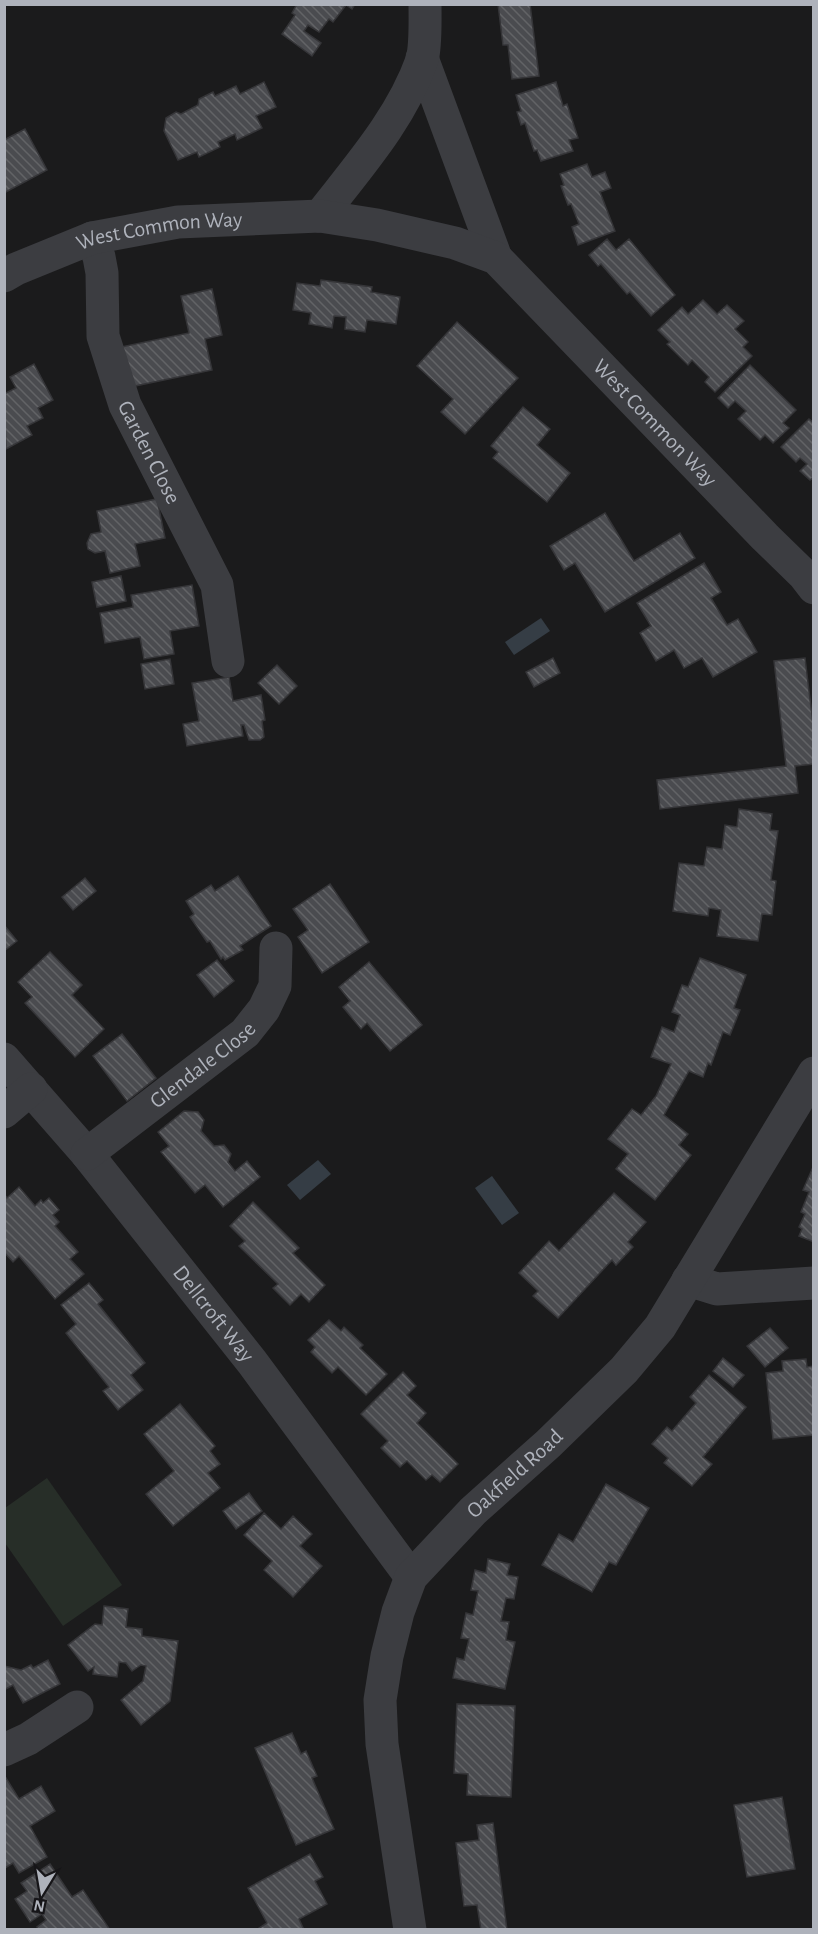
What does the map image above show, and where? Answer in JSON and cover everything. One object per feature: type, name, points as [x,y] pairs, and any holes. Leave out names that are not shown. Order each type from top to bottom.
[{"type":"street","points":[[320,216],[379,141],[404,98],[422,58],[424,4]]},
{"type":"street","name":"West Common Way","points":[[422,58],[496,258],[804,575],[813,588]]},
{"type":"street","name":"West Common Way","points":[[4,276],[92,238],[178,222],[320,216],[377,225],[455,243],[496,258]]},
{"type":"street","name":"Garden Close","points":[[92,238],[102,273],[103,336],[125,405],[217,585],[228,661]]},
{"type":"street","name":"Glendale Close","points":[[87,1154],[245,1033],[264,1009],[275,986],[276,948]]},
{"type":"street","name":"Dellcroft Way","points":[[4,1059],[87,1154],[252,1362],[411,1577]]},
{"type":"street","name":"Oakfield Road","points":[[410,1929],[382,1744],[380,1700],[393,1634],[411,1577],[473,1511],[548,1444],[624,1370],[660,1327],[813,1073]]},
{"type":"street","points":[[4,1112],[31,1089]]},
{"type":"street","points":[[688,1280],[717,1289],[813,1283]]},
{"type":"street","points":[[4,1750],[28,1739],[77,1707]]},
{"type":"shaded area","points":[[541,618],[550,631],[514,655],[505,642]]},
{"type":"shaded area","points":[[318,1160],[331,1174],[300,1200],[287,1185]]},
{"type":"shaded area","points":[[492,1176],[519,1213],[502,1225],[475,1188]]},
{"type":"shaded area","points":[[47,1478],[122,1585],[63,1626],[5,1543],[5,1508]]},
{"type":"building","points":[[297,4],[355,4],[352,9],[346,5],[333,22],[329,19],[319,32],[308,25],[304,31],[321,43],[312,56],[282,34],[295,15],[292,13]]},
{"type":"building","points":[[498,4],[530,4],[539,76],[512,79],[508,45],[503,45]]},
{"type":"building","points":[[264,82],[276,107],[256,116],[262,128],[237,140],[235,134],[218,142],[220,147],[199,157],[197,152],[178,160],[164,131],[166,118],[176,112],[181,114],[198,105],[199,99],[213,92],[215,96],[236,86],[240,94]]},
{"type":"building","points":[[556,82],[563,106],[567,104],[578,138],[569,140],[573,151],[541,161],[537,150],[534,151],[525,123],[521,125],[517,112],[521,111],[516,95]]},
{"type":"building","points":[[25,129],[47,170],[4,193],[4,140]]},
{"type":"building","points":[[587,164],[592,177],[605,172],[611,188],[600,192],[615,231],[578,245],[572,227],[579,224],[571,204],[568,205],[561,186],[564,185],[560,174]]},
{"type":"building","points":[[607,239],[616,250],[629,239],[675,295],[651,316],[630,292],[627,294],[601,264],[598,266],[589,255]]},
{"type":"building","points":[[321,280],[372,287],[371,292],[400,297],[396,324],[367,320],[365,332],[345,329],[346,317],[334,316],[332,328],[309,324],[311,313],[293,310],[297,283],[320,286]]},
{"type":"building","points":[[212,289],[222,335],[205,339],[212,370],[130,387],[121,347],[189,333],[181,296]]},
{"type":"building","points":[[703,300],[717,314],[727,305],[744,321],[735,329],[748,342],[743,347],[752,356],[715,392],[705,382],[709,377],[692,360],[688,365],[667,344],[670,342],[658,330],[682,307],[688,314]]},
{"type":"building","points":[[457,322],[518,378],[465,434],[441,412],[453,399],[417,366]]},
{"type":"building","points":[[34,364],[53,400],[38,408],[43,418],[27,426],[32,435],[6,449],[4,394],[16,388],[10,377]]},
{"type":"building","points":[[750,365],[796,410],[783,423],[789,428],[773,443],[765,435],[760,440],[738,419],[746,411],[735,401],[728,408],[718,398]]},
{"type":"building","points":[[523,407],[550,429],[537,445],[570,473],[547,502],[493,458],[498,452],[491,446]]},
{"type":"building","points":[[809,419],[814,423],[814,477],[810,480],[800,471],[807,464],[800,458],[796,462],[781,447]]},
{"type":"building","points":[[157,499],[165,538],[135,544],[140,566],[110,573],[105,551],[95,553],[88,549],[87,543],[91,534],[101,532],[97,511]]},
{"type":"building","points":[[605,513],[634,561],[680,533],[695,558],[605,612],[575,563],[564,570],[550,546]]},
{"type":"building","points":[[704,563],[721,592],[711,598],[727,625],[738,619],[757,652],[713,677],[702,658],[684,668],[674,650],[656,661],[640,633],[651,626],[637,603]]},
{"type":"building","points":[[121,576],[126,601],[97,607],[92,582]]},
{"type":"building","points":[[192,585],[199,626],[170,631],[174,654],[144,659],[140,637],[105,643],[100,613],[133,607],[131,595]]},
{"type":"building","points":[[553,658],[560,673],[534,687],[526,672]]},
{"type":"building","points":[[805,658],[814,732],[814,764],[795,766],[798,793],[660,809],[657,780],[786,766],[774,661]]},
{"type":"building","points":[[170,659],[174,684],[145,689],[141,664]]},
{"type":"building","points":[[277,665],[297,686],[279,704],[258,683]]},
{"type":"building","points":[[229,677],[233,701],[261,695],[265,720],[262,721],[264,737],[260,740],[249,740],[244,725],[241,725],[243,736],[187,746],[183,724],[199,721],[192,683]]},
{"type":"building","points":[[739,809],[772,814],[770,830],[778,831],[771,880],[776,881],[772,915],[762,914],[758,941],[717,936],[721,910],[709,908],[708,916],[673,911],[679,863],[704,866],[707,847],[722,849],[725,825],[737,827]]},
{"type":"building","points":[[238,876],[271,926],[240,946],[243,950],[225,960],[223,957],[221,959],[210,941],[207,942],[190,917],[194,914],[186,901],[211,885],[215,891]]},
{"type":"building","points":[[85,878],[96,891],[73,910],[62,897]]},
{"type":"building","points":[[330,884],[369,942],[322,973],[298,937],[308,930],[293,909]]},
{"type":"building","points":[[4,925],[17,941],[4,951]]},
{"type":"building","points":[[50,952],[82,985],[72,995],[104,1029],[75,1057],[25,1003],[32,997],[18,982]]},
{"type":"building","points":[[700,958],[746,975],[734,1008],[740,1010],[730,1035],[723,1032],[711,1065],[708,1063],[703,1077],[689,1071],[664,1115],[688,1134],[679,1145],[691,1155],[655,1200],[616,1169],[628,1154],[608,1139],[632,1109],[641,1115],[656,1096],[671,1064],[651,1057],[662,1027],[674,1032],[680,1015],[672,1012],[682,985],[688,987]]},
{"type":"building","points":[[217,960],[234,981],[214,997],[197,975]]},
{"type":"building","points":[[369,962],[422,1025],[390,1051],[367,1023],[361,1029],[343,1007],[350,1001],[339,987]]},
{"type":"building","points":[[122,1034],[156,1078],[127,1101],[93,1056]]},
{"type":"building","points":[[184,1111],[198,1112],[204,1120],[201,1131],[214,1146],[224,1145],[231,1154],[228,1162],[235,1171],[247,1161],[260,1177],[223,1207],[205,1185],[195,1193],[161,1152],[169,1146],[158,1132]]},
{"type":"building","points":[[813,1167],[814,1242],[799,1236],[802,1229],[799,1227],[805,1214],[801,1212],[809,1192],[803,1190]]},
{"type":"building","points":[[19,1187],[35,1206],[41,1200],[43,1203],[49,1198],[59,1210],[53,1215],[59,1222],[55,1226],[78,1252],[70,1259],[84,1274],[55,1299],[19,1256],[13,1262],[4,1252],[4,1194],[7,1198]]},
{"type":"building","points":[[614,1193],[646,1222],[628,1242],[633,1247],[616,1265],[612,1260],[558,1318],[533,1296],[538,1291],[519,1273],[549,1241],[559,1251]]},
{"type":"building","points":[[253,1202],[299,1248],[293,1253],[325,1285],[309,1302],[301,1294],[290,1305],[273,1288],[278,1284],[239,1246],[245,1241],[230,1226]]},
{"type":"building","points":[[89,1283],[103,1300],[98,1304],[145,1363],[131,1375],[143,1390],[118,1410],[103,1391],[109,1387],[66,1333],[76,1324],[61,1305]]},
{"type":"building","points":[[329,1320],[341,1331],[344,1327],[363,1345],[360,1348],[387,1374],[366,1395],[338,1367],[332,1373],[311,1352],[315,1347],[308,1340]]},
{"type":"building","points":[[770,1328],[788,1348],[765,1367],[747,1346]]},
{"type":"building","points":[[723,1358],[744,1375],[733,1387],[713,1371]]},
{"type":"building","points":[[806,1359],[807,1367],[814,1366],[814,1435],[773,1439],[766,1373],[783,1371],[782,1361]]},
{"type":"building","points":[[403,1372],[416,1386],[407,1395],[426,1413],[417,1423],[458,1464],[440,1482],[432,1475],[426,1480],[407,1461],[400,1467],[381,1448],[388,1441],[361,1414]]},
{"type":"building","points":[[709,1375],[746,1407],[703,1457],[712,1464],[692,1486],[664,1463],[668,1458],[652,1444],[667,1427],[672,1431],[696,1403],[690,1397]]},
{"type":"building","points":[[180,1404],[215,1446],[210,1451],[220,1464],[208,1473],[220,1488],[173,1526],[146,1494],[174,1471],[144,1434]]},
{"type":"building","points":[[606,1484],[649,1508],[616,1565],[609,1562],[592,1592],[542,1565],[559,1534],[573,1542]]},
{"type":"building","points":[[249,1493],[262,1511],[236,1529],[223,1511]]},
{"type":"building","points":[[264,1513],[281,1529],[293,1516],[312,1534],[300,1546],[322,1566],[293,1597],[264,1570],[272,1561],[244,1535]]},
{"type":"building","points":[[488,1559],[510,1564],[507,1575],[518,1577],[514,1599],[506,1598],[501,1621],[509,1622],[506,1640],[515,1642],[505,1689],[453,1678],[457,1658],[464,1660],[469,1639],[461,1638],[466,1613],[473,1615],[478,1591],[471,1590],[475,1570],[486,1573]]},
{"type":"building","points":[[104,1606],[128,1609],[126,1627],[142,1629],[142,1636],[178,1641],[170,1701],[141,1725],[121,1700],[143,1681],[146,1666],[141,1665],[132,1671],[126,1663],[119,1662],[117,1677],[93,1674],[94,1667],[88,1671],[68,1645],[95,1624],[102,1625]]},
{"type":"building","points":[[48,1660],[60,1684],[23,1703],[13,1685],[4,1690],[4,1666],[21,1670],[31,1665],[33,1668]]},
{"type":"building","points":[[457,1704],[515,1706],[511,1797],[467,1795],[468,1774],[454,1773]]},
{"type":"building","points":[[292,1733],[301,1754],[306,1751],[317,1776],[312,1778],[334,1829],[296,1845],[255,1748]]},
{"type":"building","points":[[6,1778],[19,1799],[41,1786],[55,1811],[30,1826],[47,1857],[19,1873],[13,1863],[4,1867],[4,1779]]},
{"type":"building","points":[[782,1797],[795,1869],[747,1877],[734,1805]]},
{"type":"building","points":[[493,1823],[507,1930],[481,1930],[477,1905],[464,1906],[456,1843],[479,1840],[477,1825]]},
{"type":"building","points":[[310,1854],[323,1877],[315,1881],[327,1904],[299,1919],[304,1930],[256,1930],[267,1923],[248,1888]]},
{"type":"building","points":[[50,1864],[72,1897],[83,1890],[110,1930],[39,1930],[37,1927],[46,1920],[42,1914],[30,1922],[15,1899],[27,1891],[21,1883]]}]
